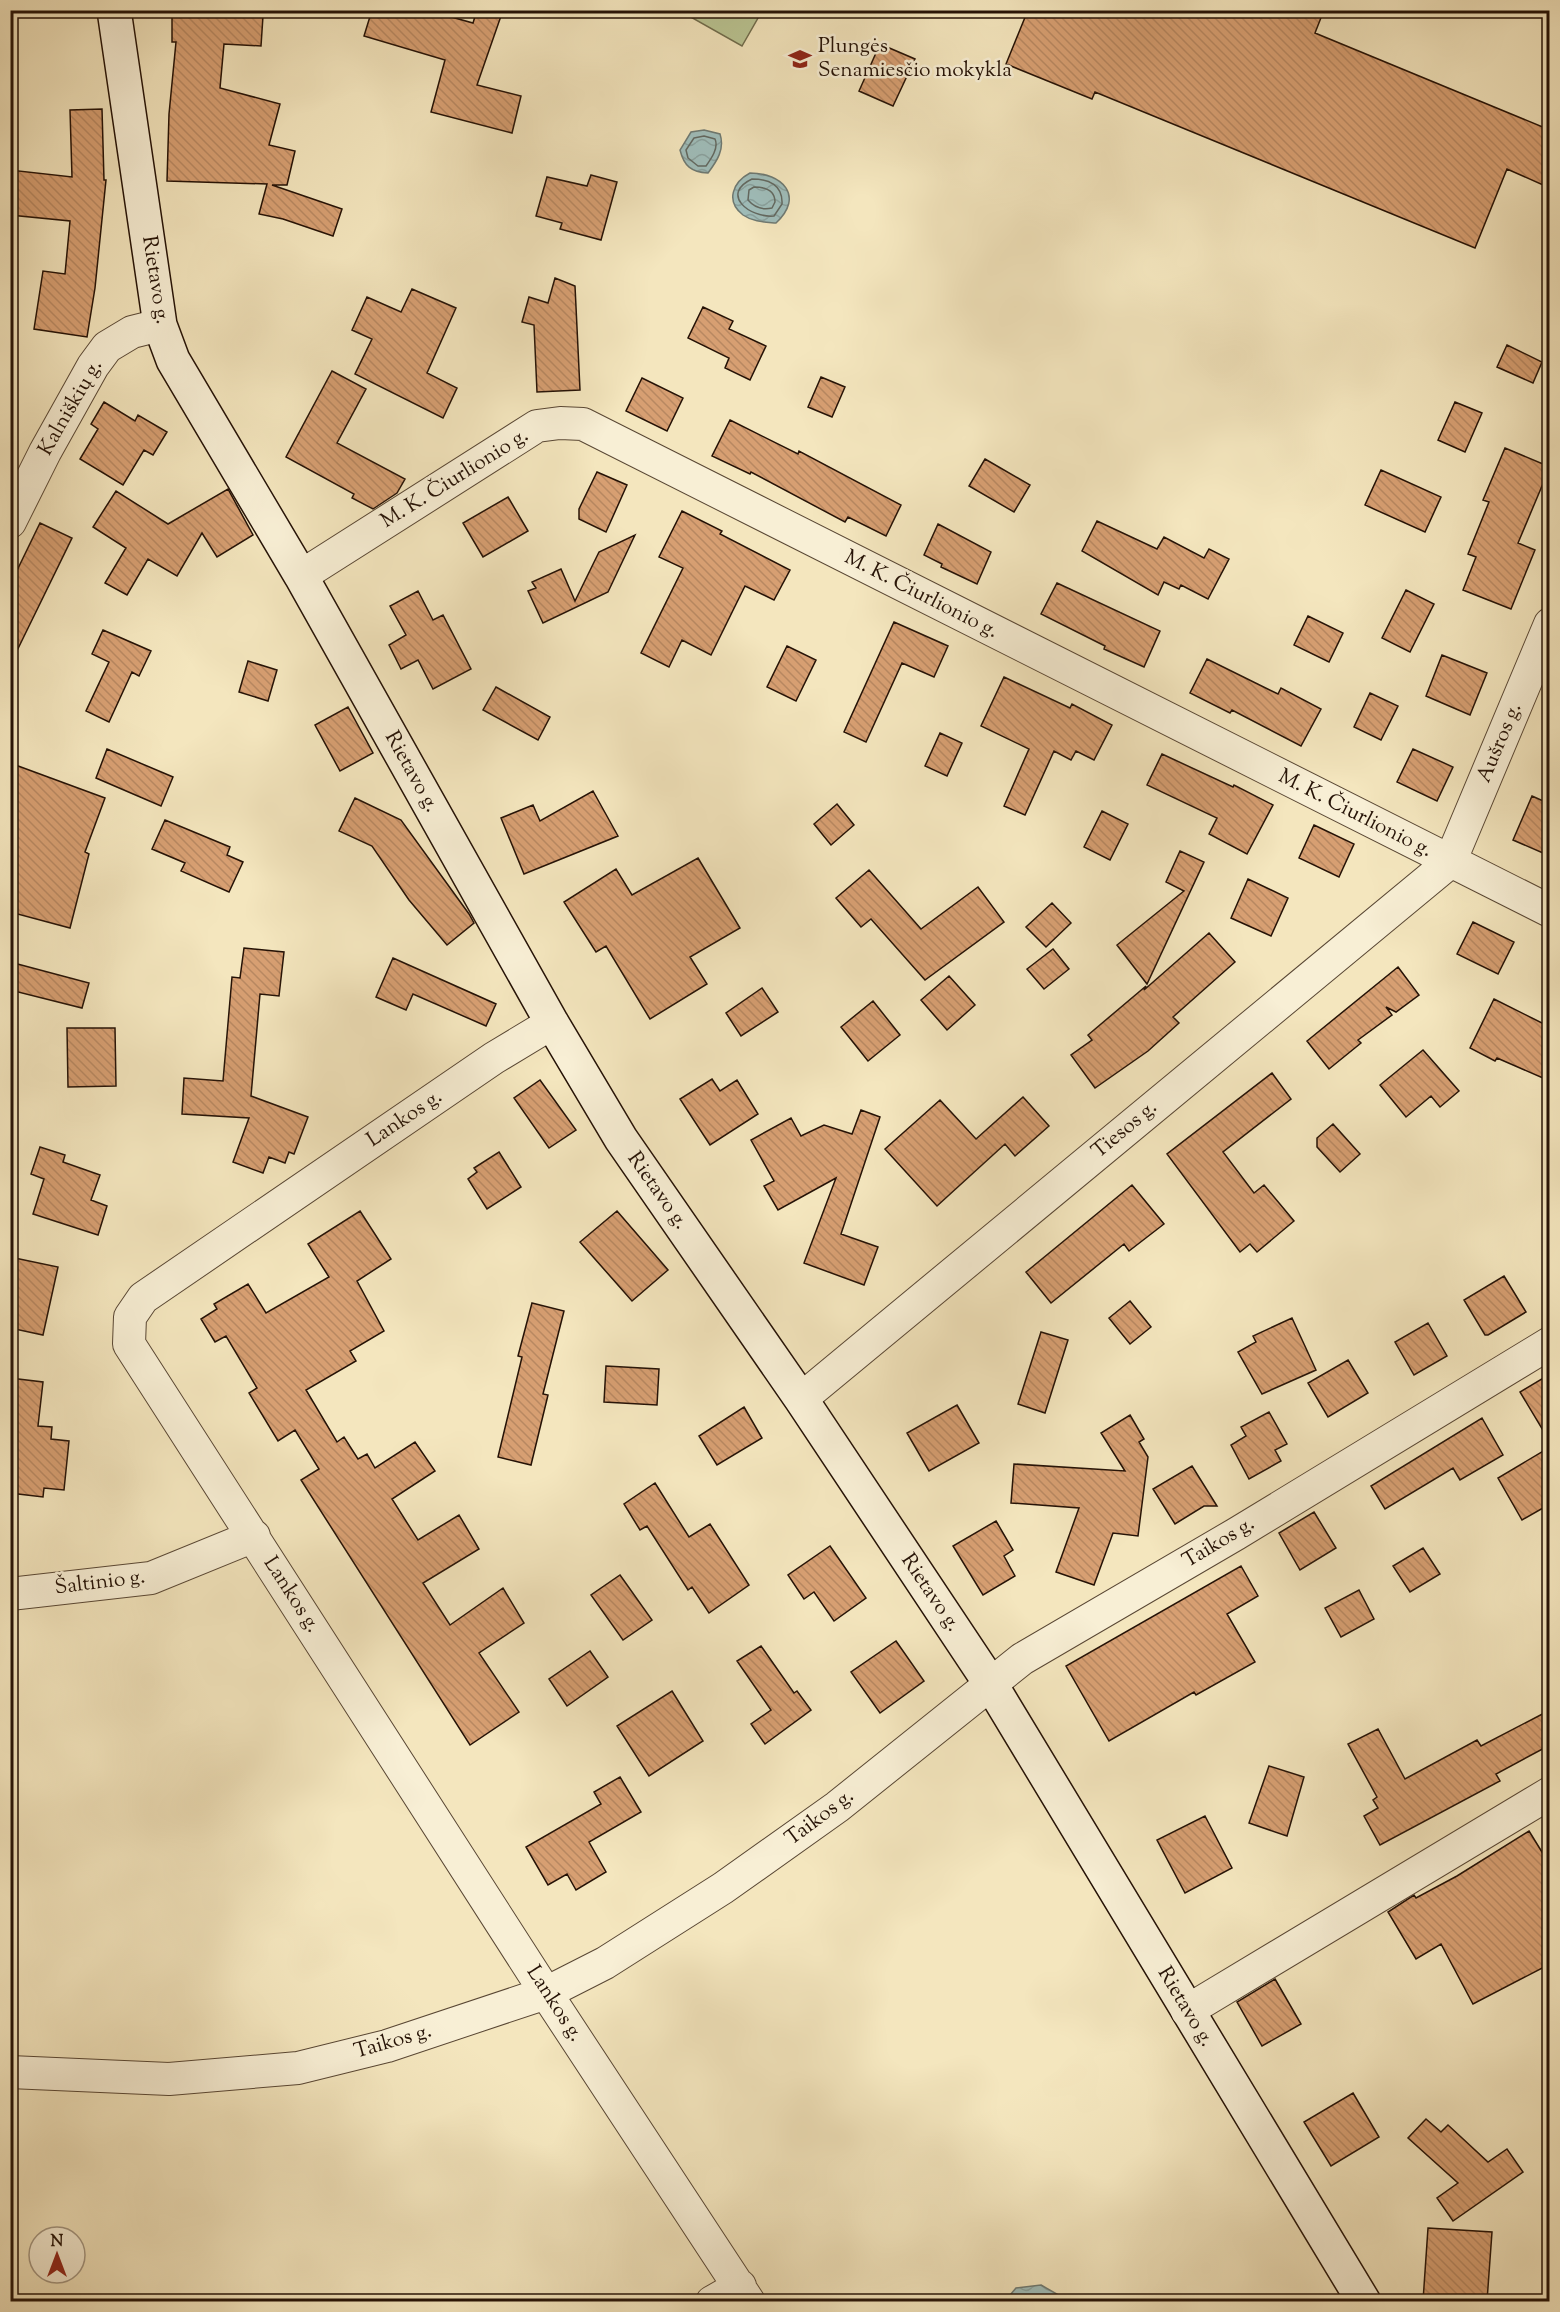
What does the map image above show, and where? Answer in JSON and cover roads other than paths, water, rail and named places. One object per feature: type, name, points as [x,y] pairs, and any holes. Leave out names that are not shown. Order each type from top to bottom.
[{"type":"main road","name":"Rietavo g.","points":[[114,10],[160,325],[174,360],[301,576],[552,1023],[621,1139],[801,1399],[990,1683],[1364,2301]]},
{"type":"street","name":"Kalniškių g.","points":[[10,522],[45,452],[93,366],[107,347],[132,332],[160,325]]},
{"type":"street","name":"M. K. Čiurlionio g.","points":[[301,576],[537,426],[560,423],[583,424],[1550,911]]},
{"type":"street","name":"Aušros g.","points":[[1450,862],[1550,624]]},
{"type":"street","name":"Tiesos g.","points":[[801,1399],[1450,862]]},
{"type":"street","name":"Lankos g.","points":[[552,1023],[494,1058],[143,1298],[130,1317],[129,1344],[546,1993],[744,2294]]},
{"type":"street","name":"Taikos g.","points":[[10,2072],[169,2079],[298,2068],[387,2046],[546,1993],[605,1963],[723,1888],[837,1807],[1022,1659],[1236,1534],[1550,1343]]},
{"type":"street","name":"Šaltinio g.","points":[[10,1594],[150,1578],[254,1536]]},
{"type":"street","points":[[1186,2010],[1550,1793]]},
{"type":"street","points":[[712,2301],[744,2294]]},
{"type":"water","points":[[704,130],[720,134],[722,145],[708,173],[689,167],[680,150],[691,132]]},
{"type":"water","points":[[750,173],[772,177],[786,188],[789,204],[776,223],[747,217],[737,210],[733,192],[739,181]]},
{"type":"water","points":[[1041,2285],[1069,2301],[1005,2301],[1016,2288]]},
{"type":"place","name":"Plungės Senamiesčio mokykla","points":[[800,59]]}]
